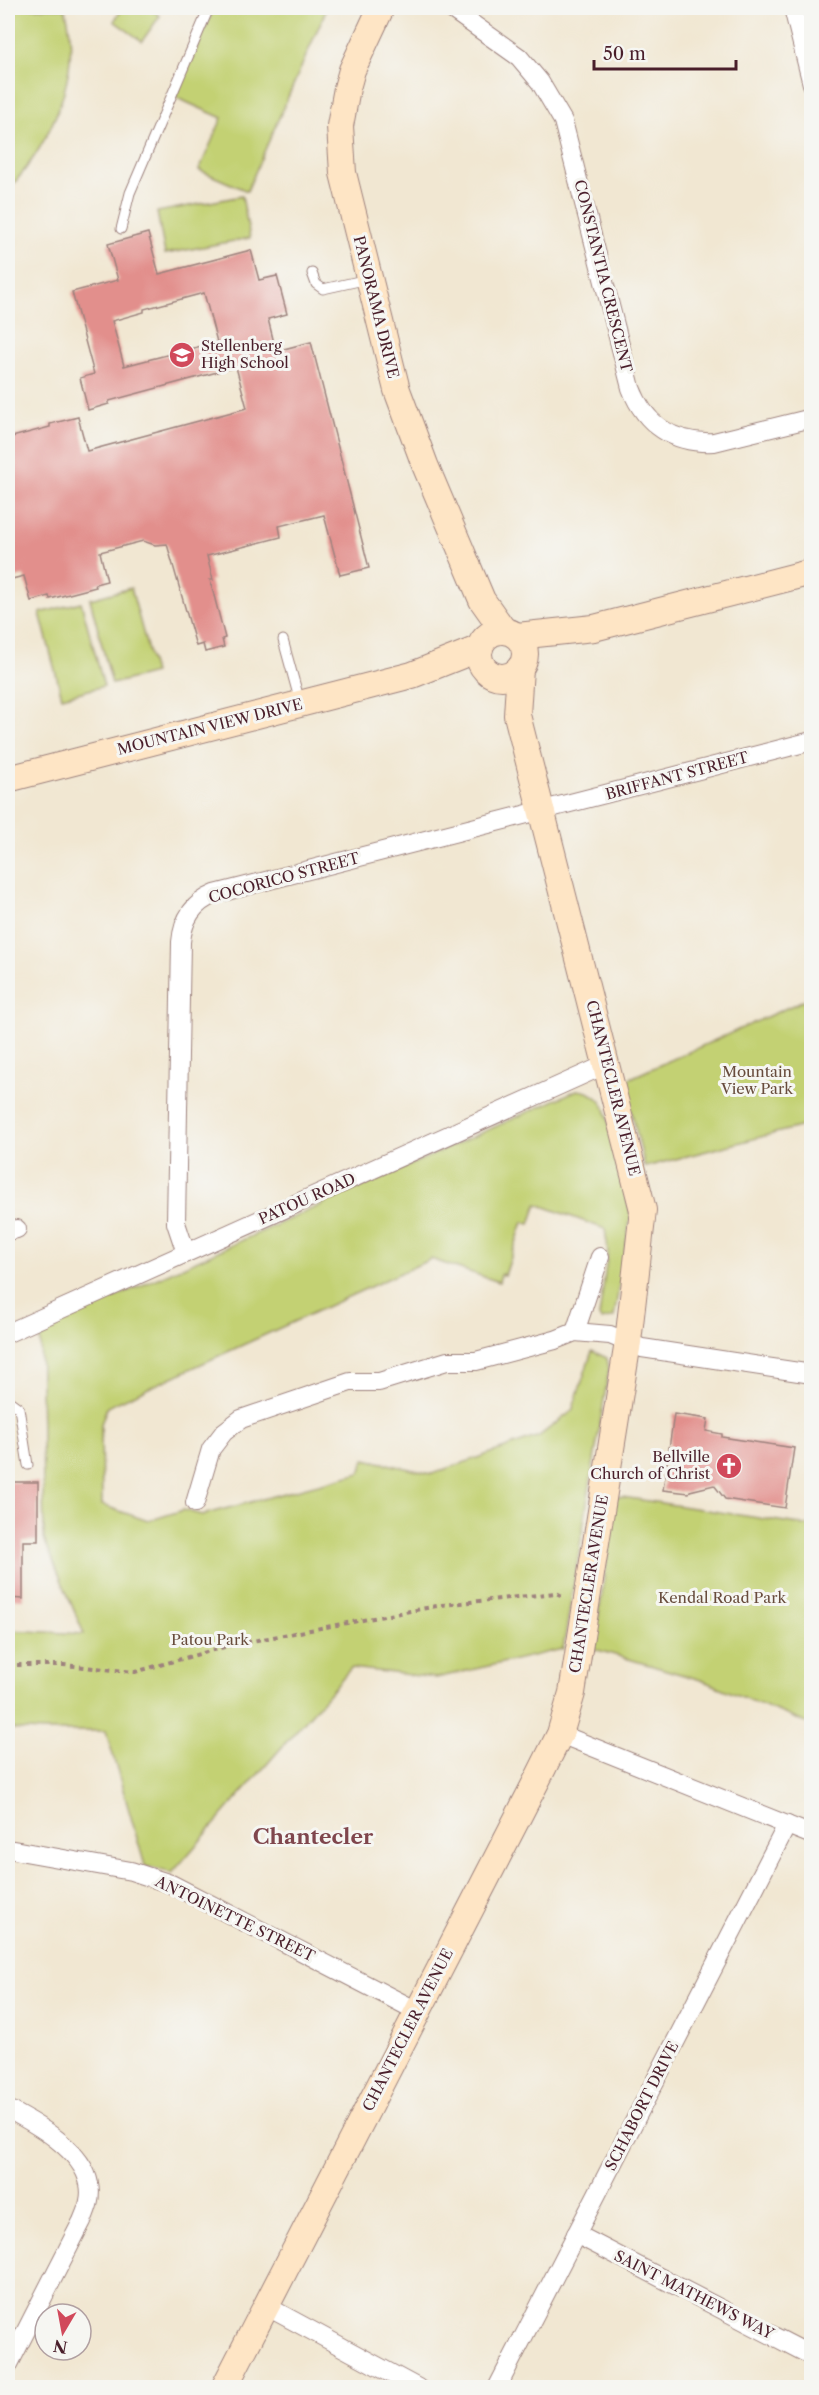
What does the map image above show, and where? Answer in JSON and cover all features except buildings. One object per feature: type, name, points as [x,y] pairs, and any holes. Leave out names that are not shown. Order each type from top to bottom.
[{"type":"street","name":"PANORAMA DRIVE","points":[[381,8],[352,70],[345,98],[340,126],[343,173],[397,390],[425,465],[482,600],[505,647],[482,665],[490,673]]},
{"type":"street","name":"CONSTANTIA CRESCENT","points":[[450,8],[513,52],[530,69],[553,100],[570,142],[631,388],[635,400],[650,420],[659,429],[680,439],[714,442],[812,418]]},
{"type":"street","points":[[793,8],[812,84]]},
{"type":"street","name":"MOUNTAIN VIEW DRIVE","points":[[8,779],[412,675],[505,647],[557,646],[594,628],[812,572]]},
{"type":"street","name":"CHANTECLER AVENUE","points":[[224,2388],[560,1734],[572,1693],[627,1342],[643,1210],[517,715],[505,647]]},
{"type":"street","name":"MOUNTAIN VIEW DRIVE","points":[[412,675],[490,673]]},
{"type":"street","name":"CHANTECLER AVENUE","points":[[490,673],[499,694],[517,715]]},
{"type":"street","name":"BRIFFANT STREET","points":[[542,811],[812,741]]},
{"type":"street","name":"COCORICO STREET","points":[[186,1253],[176,1223],[181,942],[184,924],[189,914],[205,898],[215,894],[542,811]]},
{"type":"street","name":"PATOU ROAD","points":[[8,1333],[607,1064]]},
{"type":"street","points":[[575,1332],[600,1257]]},
{"type":"street","points":[[195,1503],[211,1449],[224,1432],[241,1419],[350,1382],[379,1382],[447,1361],[476,1361],[555,1341],[575,1332],[610,1335],[642,1348],[812,1374]]},
{"type":"street","points":[[560,1734],[812,1835]]},
{"type":"street","name":"SCHABORT DRIVE","points":[[497,2388],[787,1826]]},
{"type":"street","name":"ANTOINETTE STREET","points":[[8,1849],[131,1871],[171,1884],[417,2011]]},
{"type":"street","points":[[8,2109],[60,2142],[87,2176],[90,2192],[88,2208],[82,2221],[8,2366]]},
{"type":"street","name":"SAINT MATHEWS WAY","points":[[576,2234],[812,2356]]},
{"type":"street","points":[[266,2307],[418,2388]]},
{"type":"lane","points":[[121,229],[130,192],[209,8]]},
{"type":"lane","points":[[312,273],[316,284],[323,289],[369,279]]},
{"type":"lane","points":[[283,640],[300,704]]},
{"type":"lane","points":[[8,1400],[19,1408],[28,1465]]},
{"type":"path","points":[[8,1665],[64,1665],[135,1672],[231,1645],[442,1605],[555,1593],[586,1604]]},
{"type":"green space","points":[[8,8],[65,8],[70,32],[70,57],[67,81],[50,129],[38,151],[8,190]]},
{"type":"green space","points":[[123,8],[149,8],[160,16],[142,41],[114,21]]},
{"type":"green space","points":[[214,8],[327,8],[247,191],[199,170],[222,118],[175,97]]},
{"type":"green space","points":[[242,196],[250,238],[165,254],[157,212]]},
{"type":"green space","points":[[131,588],[154,673],[112,684],[90,599]]},
{"type":"green space","points":[[81,602],[104,686],[62,697],[40,613]]},
{"type":"green space","name":"Mountain View Park","points":[[811,997],[811,1124],[645,1167],[624,1081]]},
{"type":"green space","name":"Patou Park","points":[[577,1090],[594,1095],[605,1108],[631,1215],[614,1317],[602,1320],[599,1317],[608,1251],[605,1229],[537,1204],[530,1224],[523,1222],[505,1275],[501,1274],[499,1282],[431,1259],[107,1407],[101,1424],[102,1505],[148,1521],[183,1510],[202,1515],[360,1473],[365,1459],[432,1474],[539,1436],[572,1411],[592,1351],[607,1358],[609,1369],[563,1649],[436,1678],[351,1668],[172,1873],[145,1866],[106,1731],[8,1729],[8,1630],[84,1634],[44,1539],[40,1331]]},
{"type":"green space","name":"Kendal Road Park","points":[[616,1496],[811,1526],[811,1725],[701,1680],[594,1649]]},
{"type":"place","name":"Stellenberg High School","points":[[182,355]]},
{"type":"place","name":"Bellville Church of Christ","points":[[729,1466]]},
{"type":"district","name":"Chantecler","points":[[313,1837]]}]
